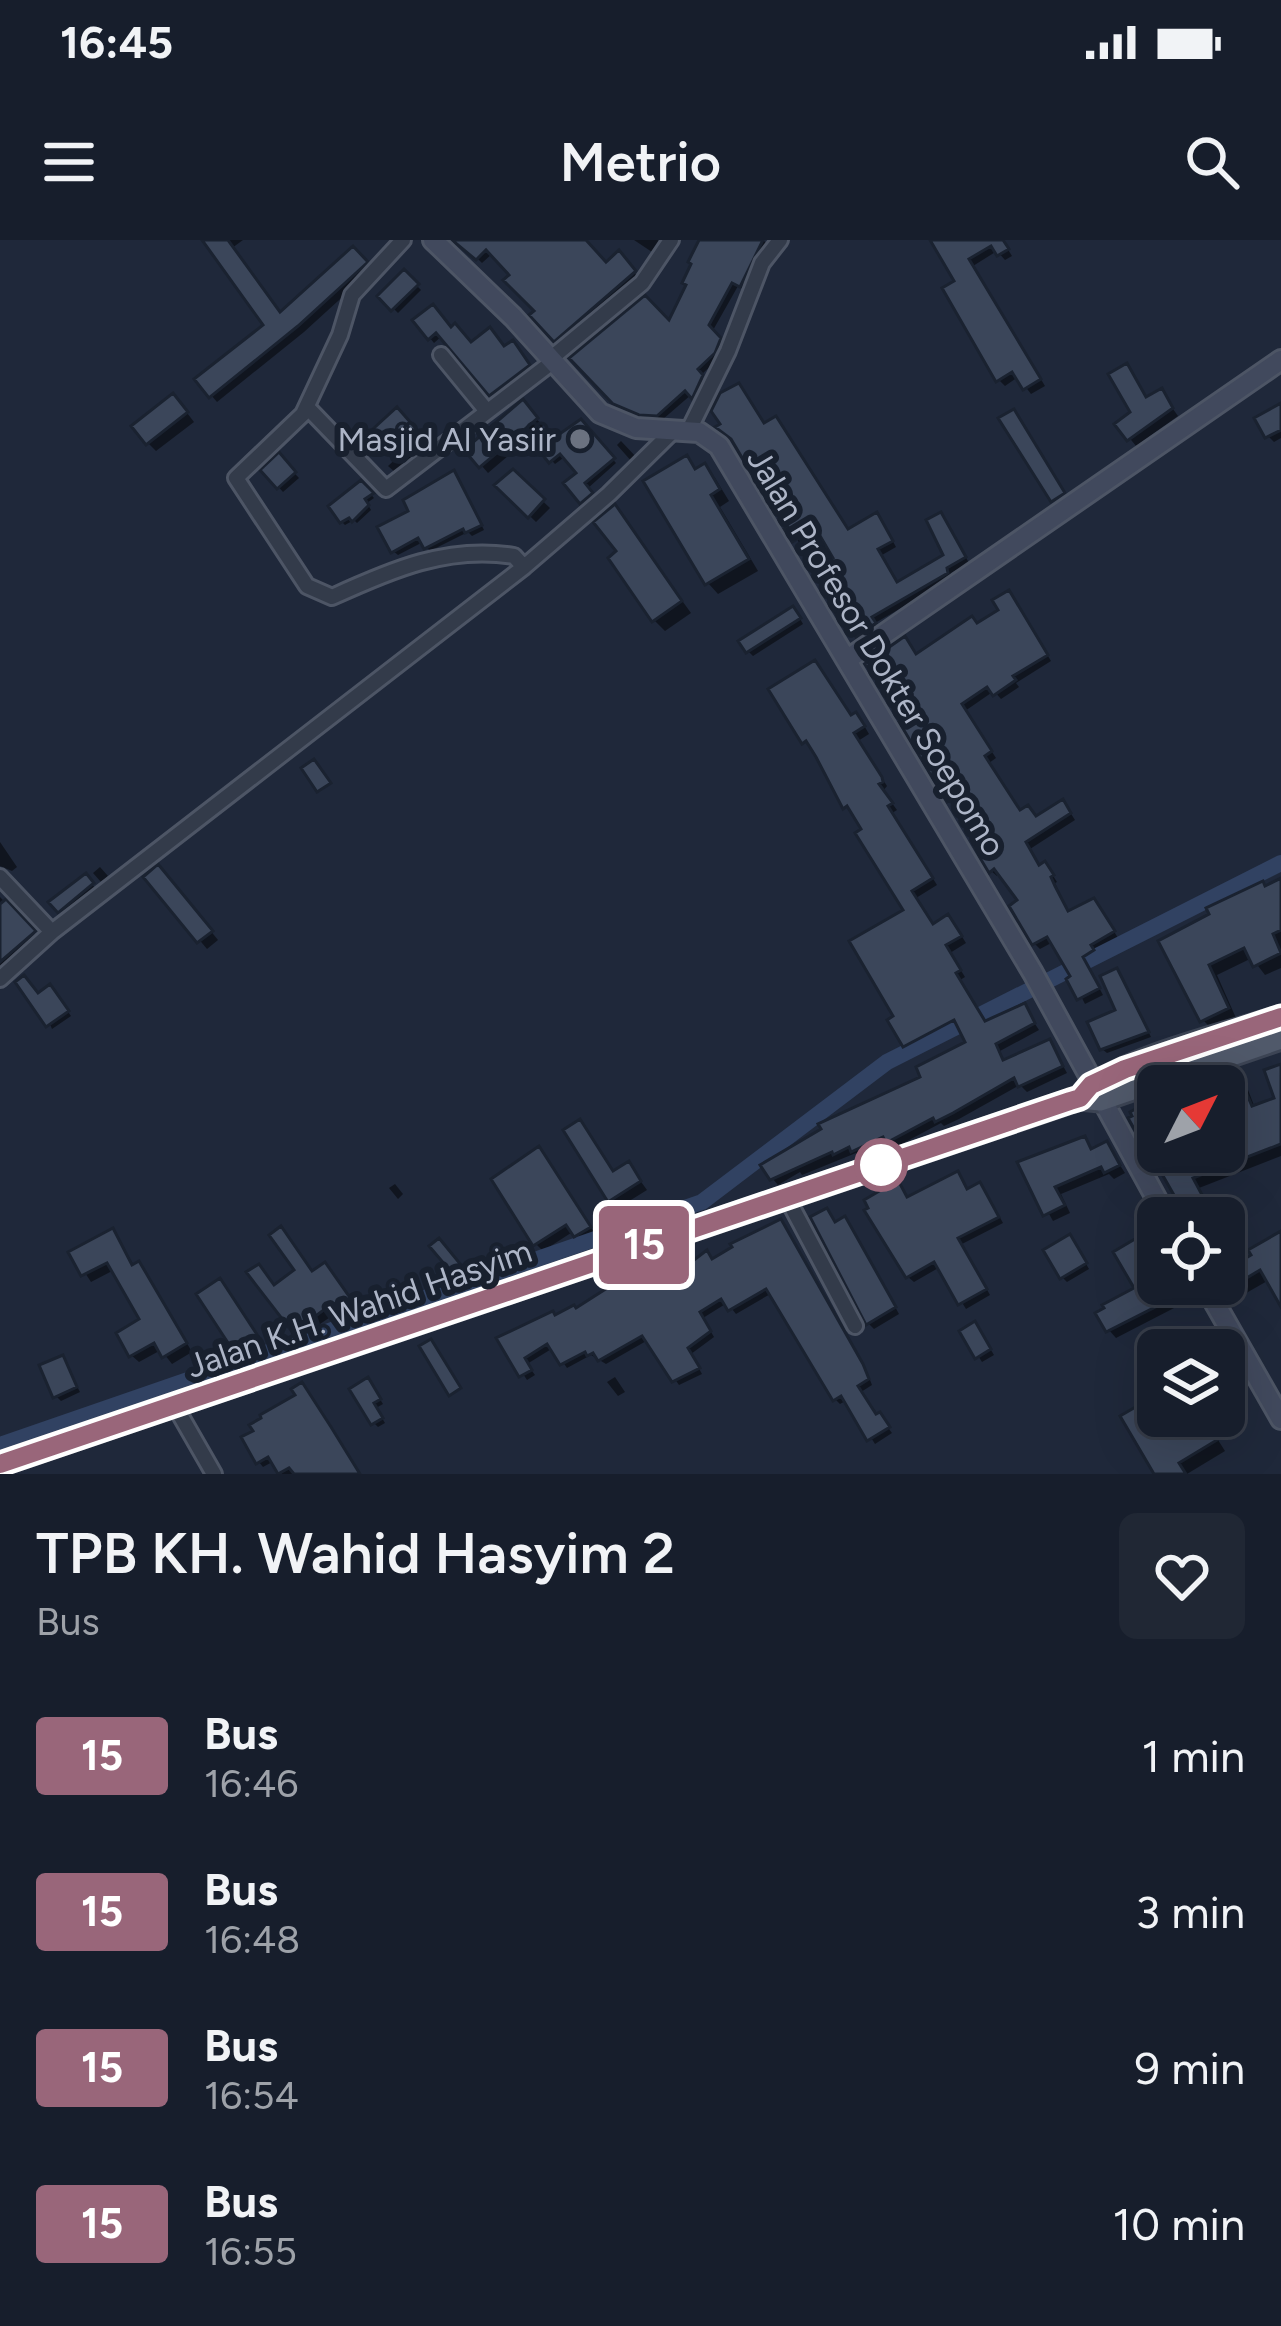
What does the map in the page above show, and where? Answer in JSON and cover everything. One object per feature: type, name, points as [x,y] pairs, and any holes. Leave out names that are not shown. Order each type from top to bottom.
[{"type":"main road","points":[[433,240],[513,317],[592,407],[616,423],[681,430]]},
{"type":"main road","points":[[848,658],[1281,360]]},
{"type":"main road","name":"Jalan Profesor Dokter Soepomo","points":[[681,430],[707,436],[727,456],[1034,974],[1090,1094],[1154,1197]]},
{"type":"main road","points":[[1090,1094],[1145,1061],[1281,1017]]},
{"type":"main road","points":[[1090,1094],[1281,1038]]},
{"type":"main road","name":"Jalan K.H. Wahid Hasyim","points":[[0,1464],[1090,1094]]},
{"type":"main road","points":[[1216,1305],[1281,1419]]},
{"type":"street","points":[[403,240],[352,295],[340,335],[307,407],[236,478],[313,591],[332,597],[407,565],[465,553],[514,556],[524,567]]},
{"type":"street","points":[[307,407],[386,489],[642,283],[671,240]]},
{"type":"street","points":[[0,979],[52,932],[524,567],[681,430],[728,350],[762,263],[780,240]]},
{"type":"street","points":[[441,355],[486,410]]},
{"type":"street","points":[[0,877],[52,932]]},
{"type":"street","points":[[786,1196],[855,1326]]},
{"type":"street","points":[[175,1406],[214,1474]]},
{"type":"building","points":[[202,240],[228,240],[280,312],[353,246],[368,262],[209,398],[194,379],[263,325]]},
{"type":"building","points":[[452,240],[586,240],[606,262],[619,250],[636,271],[554,342],[529,315],[534,311],[503,280],[509,275],[486,250],[476,260]]},
{"type":"building","points":[[699,240],[763,240],[740,287],[732,283],[709,325],[721,338],[715,353],[698,369],[703,375],[692,399],[685,391],[657,416],[639,415],[613,404],[569,358],[645,295],[669,320],[686,285],[682,283],[688,262]]},
{"type":"building","points":[[930,240],[1003,240],[1009,249],[997,256],[991,246],[969,259],[1041,379],[1023,390],[1012,372],[996,382],[942,288],[954,281]]},
{"type":"building","points":[[404,269],[419,284],[391,311],[377,296]]},
{"type":"building","points":[[433,304],[471,342],[490,327],[504,346],[513,340],[530,365],[489,396],[436,333],[428,340],[412,320]]},
{"type":"building","points":[[1127,363],[1146,397],[1162,388],[1173,408],[1127,441],[1114,424],[1130,412],[1108,374]]},
{"type":"building","points":[[739,383],[764,423],[776,416],[848,529],[877,512],[893,541],[878,549],[897,582],[943,555],[926,520],[941,512],[966,557],[947,568],[948,573],[872,617],[876,623],[856,637],[843,613],[837,616],[830,603],[841,596],[827,562],[833,558],[816,529],[792,542],[784,529],[788,527],[731,439],[715,427],[720,424],[711,411],[720,393]]},
{"type":"building","points":[[173,393],[188,412],[146,445],[131,426]]},
{"type":"building","points":[[523,399],[538,418],[479,468],[464,450]]},
{"type":"building","points":[[1281,403],[1281,430],[1265,438],[1254,418]]},
{"type":"building","points":[[397,407],[418,431],[395,452],[374,428]]},
{"type":"building","points":[[1014,409],[1065,493],[1051,502],[998,418]]},
{"type":"building","points":[[581,419],[615,458],[585,483],[593,493],[580,504],[563,483],[576,473],[560,454],[549,463],[538,449]]},
{"type":"building","points":[[279,452],[296,472],[277,489],[260,470]]},
{"type":"building","points":[[687,455],[695,469],[705,463],[720,489],[711,495],[749,559],[705,585],[643,481]]},
{"type":"building","points":[[513,469],[545,499],[528,518],[494,485]]},
{"type":"building","points":[[454,470],[482,525],[424,549],[418,538],[391,553],[377,527],[408,511],[403,500]]},
{"type":"building","points":[[361,480],[374,493],[365,499],[369,505],[352,522],[349,518],[340,523],[328,506]]},
{"type":"building","points":[[615,504],[682,601],[652,622],[608,558],[616,551],[593,522]]},
{"type":"building","points":[[1009,590],[1048,655],[1013,676],[1016,680],[993,696],[987,687],[962,704],[992,751],[985,756],[1020,810],[1028,805],[1036,816],[1063,799],[1071,813],[1026,842],[1039,865],[1045,861],[1054,875],[1068,911],[1094,898],[1115,931],[1091,945],[1094,950],[1083,957],[1100,988],[1077,1000],[1066,979],[1070,976],[1047,937],[1032,945],[1009,906],[1017,900],[980,858],[973,844],[979,840],[956,797],[947,802],[899,722],[892,705],[896,703],[865,664],[905,636],[916,654],[972,616],[977,623],[998,610],[992,600]]},
{"type":"building","points":[[793,606],[801,618],[746,653],[738,641]]},
{"type":"building","points":[[815,660],[851,715],[856,712],[865,726],[854,733],[882,777],[879,784],[893,803],[888,806],[933,878],[912,891],[933,924],[948,914],[962,936],[946,945],[961,970],[956,973],[985,1021],[1025,1003],[1035,1023],[996,1044],[1003,1060],[1050,1039],[1063,1066],[1018,1087],[1014,1078],[886,1143],[883,1137],[851,1152],[849,1147],[832,1152],[770,1180],[760,1165],[821,1129],[818,1124],[920,1077],[916,1067],[965,1042],[954,1020],[903,1047],[887,1020],[893,1016],[849,941],[903,910],[855,833],[861,829],[847,806],[843,809],[806,741],[802,744],[768,689]]},
{"type":"building","points":[[314,759],[331,783],[317,792],[301,768]]},
{"type":"building","points":[[158,864],[213,931],[197,943],[143,877]]},
{"type":"building","points":[[86,873],[94,883],[58,913],[48,902]]},
{"type":"building","points":[[1281,878],[1281,930],[1273,934],[1281,953],[1253,967],[1244,948],[1209,965],[1229,1008],[1200,1022],[1158,941],[1209,914],[1206,908],[1263,881],[1265,886]]},
{"type":"building","points":[[6,899],[36,931],[0,962],[0,904]]},
{"type":"building","points":[[1117,968],[1149,1032],[1100,1050],[1087,1022],[1115,1010],[1100,976]]},
{"type":"building","points":[[24,975],[38,993],[50,984],[69,1011],[46,1027],[15,982]]},
{"type":"building","points":[[1281,1064],[1281,1144],[1245,1158],[1245,1090],[1252,1106],[1274,1098],[1264,1070]]},
{"type":"building","points":[[1137,1108],[1137,1134],[1128,1118]]},
{"type":"building","points":[[580,1119],[613,1171],[629,1161],[641,1181],[608,1202],[563,1130]]},
{"type":"building","points":[[1085,1136],[1091,1149],[1107,1141],[1120,1165],[1104,1173],[1101,1167],[1055,1187],[1065,1205],[1043,1216],[1017,1162]]},
{"type":"building","points":[[539,1146],[591,1227],[574,1237],[566,1225],[533,1246],[491,1179]]},
{"type":"building","points":[[958,1171],[967,1189],[980,1182],[999,1217],[958,1238],[987,1289],[958,1305],[934,1262],[906,1278],[864,1210],[868,1208],[864,1200],[898,1180],[907,1197]]},
{"type":"building","points":[[1161,1173],[1206,1173],[1193,1178],[1203,1197],[1175,1197]]},
{"type":"building","points":[[827,1208],[835,1222],[845,1216],[896,1307],[866,1325],[810,1217]]},
{"type":"building","points":[[781,1219],[863,1364],[869,1379],[858,1386],[890,1427],[867,1441],[841,1396],[833,1401],[766,1289],[728,1311],[721,1299],[700,1312],[711,1331],[688,1348],[700,1368],[672,1382],[642,1336],[598,1361],[593,1353],[587,1356],[585,1352],[560,1365],[547,1344],[525,1358],[532,1370],[519,1377],[496,1338],[553,1311],[555,1315],[576,1308],[651,1260],[654,1266],[668,1258],[677,1273],[707,1250],[712,1259],[730,1244]]},
{"type":"building","points":[[281,1226],[312,1271],[325,1262],[353,1302],[343,1309],[338,1302],[293,1333],[246,1272],[259,1264],[274,1285],[294,1270],[269,1235]]},
{"type":"building","points":[[113,1228],[132,1265],[139,1261],[187,1343],[162,1358],[154,1343],[129,1357],[116,1333],[139,1319],[107,1263],[81,1276],[68,1252]]},
{"type":"building","points":[[1281,1231],[1281,1307],[1260,1270],[1245,1279],[1248,1250]]},
{"type":"building","points":[[1070,1234],[1087,1263],[1060,1279],[1043,1250]]},
{"type":"building","points":[[439,1238],[466,1271],[457,1279],[429,1246]]},
{"type":"building","points":[[1137,1238],[1137,1305],[1159,1305],[1106,1332],[1095,1313],[1134,1288],[1113,1252]]},
{"type":"building","points":[[220,1278],[258,1336],[234,1352],[196,1294]]},
{"type":"building","points":[[975,1321],[991,1349],[975,1359],[959,1331]]},
{"type":"building","points":[[431,1339],[461,1388],[449,1396],[419,1346]]},
{"type":"building","points":[[63,1355],[77,1387],[53,1398],[39,1365]]},
{"type":"building","points":[[368,1377],[381,1399],[374,1403],[383,1418],[371,1425],[349,1389]]},
{"type":"building","points":[[302,1382],[360,1474],[294,1474],[289,1468],[278,1474],[268,1457],[256,1464],[241,1437],[253,1431],[249,1425],[260,1415],[295,1395],[291,1389]]},
{"type":"building","points":[[1137,1406],[1137,1437],[1217,1440],[1179,1463],[1186,1474],[1154,1474],[1120,1416]]},
{"type":"waterway","points":[[0,1445],[702,1202],[887,1062],[1281,863]]},
{"type":"bus line","name":"15","points":[[0,1464],[1080,1098],[1091,1085],[1125,1069],[1281,1017]]},
{"type":"place","name":"Masjid Al Yasiir","points":[[580,439]]}]
